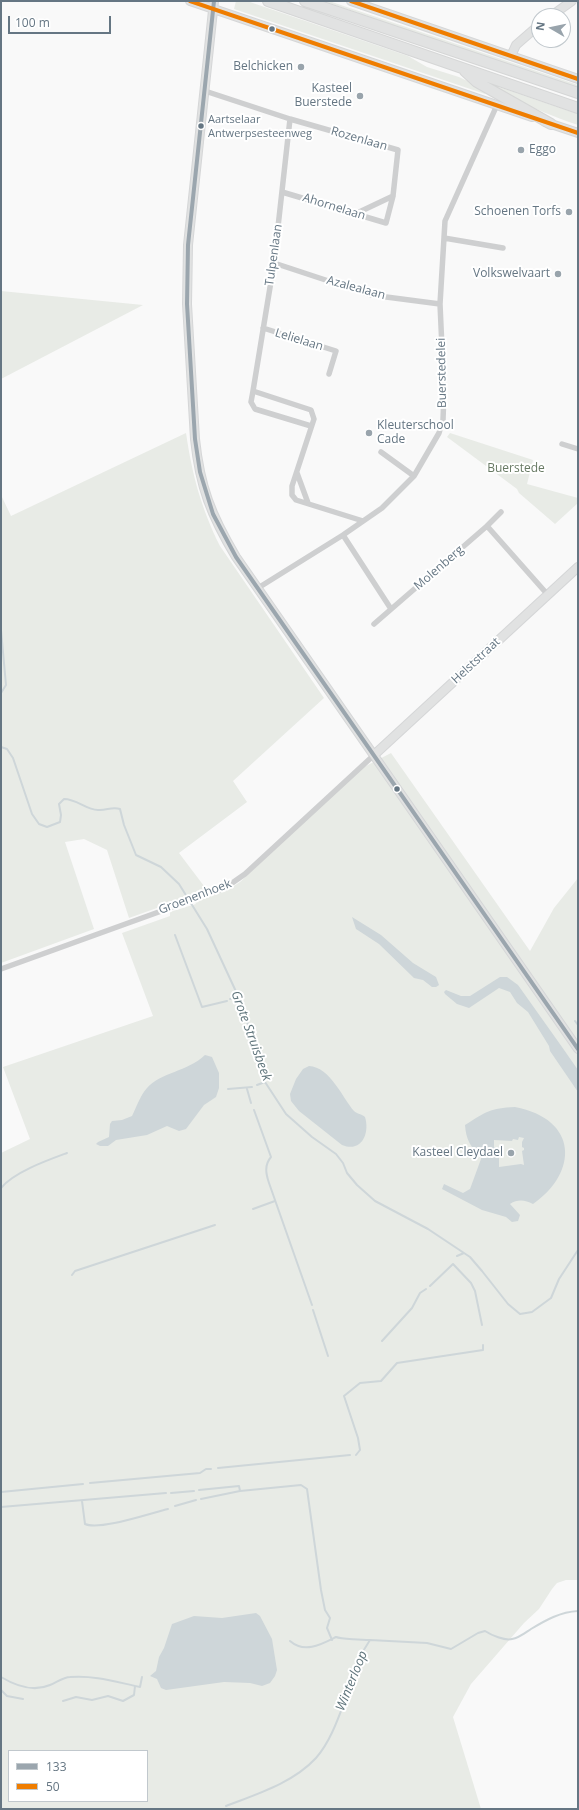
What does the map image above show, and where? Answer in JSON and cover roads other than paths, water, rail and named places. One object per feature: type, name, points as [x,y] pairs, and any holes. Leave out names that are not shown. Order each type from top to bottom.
[{"type":"highway","points":[[268,1],[578,108]]},
{"type":"highway","points":[[305,1],[578,94]]},
{"type":"highway","points":[[460,68],[477,82],[551,124]]},
{"type":"street","points":[[190,1],[214,5],[578,133]]},
{"type":"street","points":[[351,1],[578,79]]},
{"type":"street","points":[[564,4],[572,1]]},
{"type":"street","points":[[214,5],[190,230],[187,277],[195,439],[198,466],[205,493],[218,526],[258,588],[578,1049]]},
{"type":"street","points":[[511,56],[516,46],[531,32]]},
{"type":"street","name":"Rozenlaan","points":[[205,91],[398,150],[393,196],[386,223]]},
{"type":"street","name":"Buerstedelei","points":[[258,588],[343,535],[382,508],[414,476],[439,433],[442,420],[444,392],[440,304],[445,221],[497,105]]},
{"type":"street","name":"Tulpenlaan","points":[[290,118],[274,263],[251,402],[255,409],[311,426]]},
{"type":"street","name":"Ahornelaan","points":[[282,192],[386,223]]},
{"type":"street","points":[[355,214],[393,196]]},
{"type":"street","points":[[444,238],[503,248]]},
{"type":"street","name":"Azalealaan","points":[[274,263],[371,295],[440,304]]},
{"type":"street","name":"Lelielaan","points":[[263,328],[336,351],[329,374]]},
{"type":"street","points":[[253,391],[311,410],[314,419],[292,486],[292,495],[296,500],[363,521]]},
{"type":"street","points":[[562,444],[578,449]]},
{"type":"street","points":[[381,452],[414,476]]},
{"type":"street","points":[[297,472],[308,503]]},
{"type":"street","name":"Molenberg","points":[[374,624],[487,526],[501,512]]},
{"type":"street","points":[[487,526],[548,595]]},
{"type":"street","points":[[343,535],[392,609]]},
{"type":"street","name":"Helststraat","points":[[374,755],[578,567]]},
{"type":"street","name":"Groenenhoek","points":[[1,969],[225,888],[238,880],[374,755]]},
{"type":"waterway","name":"Grote Struisbeek","points":[[1,630],[6,685],[1,693]]},
{"type":"waterway","name":"Grote Struisbeek","points":[[1,747],[7,749],[13,758],[32,814],[39,824],[47,827],[60,822],[61,815],[59,804],[64,799],[69,799],[94,810],[114,808],[120,809],[124,825],[136,855],[161,867],[179,884],[207,929],[239,998],[265,1082],[286,1114],[312,1137],[336,1154],[343,1163],[347,1173],[357,1185],[375,1201],[428,1229],[470,1257],[508,1304],[520,1314],[532,1312],[551,1298],[559,1279],[578,1250]]},
{"type":"waterway","points":[[175,935],[202,1007],[227,1001]]},
{"type":"waterway","name":"Grote Struisbeek","points":[[230,999],[239,998]]},
{"type":"waterway","points":[[575,1021],[578,1025]]},
{"type":"waterway","points":[[257,1085],[265,1082]]},
{"type":"waterway","points":[[228,1089],[252,1087]]},
{"type":"waterway","points":[[247,1089],[251,1103]]},
{"type":"waterway","points":[[254,1110],[271,1157],[266,1166],[268,1180],[312,1305]]},
{"type":"waterway","points":[[1,1188],[7,1182],[23,1172],[67,1153]]},
{"type":"waterway","points":[[253,1209],[275,1201]]},
{"type":"waterway","points":[[72,1275],[75,1271],[215,1225]]},
{"type":"waterway","name":"Grote Struisbeek","points":[[457,1256],[464,1253]]},
{"type":"waterway","points":[[430,1286],[453,1264],[471,1283],[475,1291],[482,1325]]},
{"type":"waterway","points":[[382,1341],[412,1308],[420,1293],[426,1289]]},
{"type":"waterway","points":[[313,1310],[328,1356]]},
{"type":"waterway","points":[[356,1455],[360,1450],[358,1438],[344,1396],[360,1383],[381,1381],[397,1363],[483,1350],[483,1345]]},
{"type":"waterway","points":[[218,1468],[350,1455]]},
{"type":"waterway","points":[[90,1483],[200,1473],[206,1469],[211,1469]]},
{"type":"waterway","points":[[1,1492],[83,1484]]},
{"type":"waterway","points":[[199,1490],[239,1486],[240,1491],[301,1485],[307,1489],[321,1590],[325,1610],[330,1618],[327,1628],[332,1640]]},
{"type":"waterway","points":[[171,1493],[194,1491]]},
{"type":"waterway","points":[[201,1499],[240,1491]]},
{"type":"waterway","points":[[1,1507],[166,1493]]},
{"type":"waterway","points":[[175,1506],[196,1500]]},
{"type":"waterway","points":[[82,1501],[85,1524],[92,1526],[113,1523],[168,1509]]},
{"type":"waterway","name":"Winterloop","points":[[226,1806],[286,1781],[307,1767],[316,1758],[326,1744],[334,1728],[359,1660],[370,1640],[427,1643],[451,1649],[478,1633],[485,1631],[502,1638],[515,1638],[553,1617],[578,1611]]},
{"type":"waterway","points":[[290,1641],[296,1645],[307,1647],[319,1645],[336,1637],[370,1640]]},
{"type":"waterway","points":[[1,1677],[13,1683],[31,1688],[44,1687],[70,1677],[105,1679],[140,1687],[142,1677]]},
{"type":"waterway","points":[[63,1701],[76,1697],[92,1700],[108,1696],[123,1701],[134,1695],[135,1686]]},
{"type":"waterway","points":[[1,1690],[7,1696],[23,1699]]},
{"type":"place","name":"Belchicken","points":[[301,67]]},
{"type":"place","name":"Kasteel Buerstede","points":[[360,96]]},
{"type":"place","name":"Aartselaar Antwerpsesteenweg","points":[[201,126]]},
{"type":"place","name":"Eggo","points":[[521,150]]},
{"type":"place","name":"Schoenen Torfs","points":[[569,212]]},
{"type":"place","name":"Volkswelvaart","points":[[558,274]]},
{"type":"place","name":"Kleuterschool Cade","points":[[369,433]]},
{"type":"place","name":"Kasteel Cleydael","points":[[511,1153]]},
{"type":"park label","name":"Buerstede","points":[[516,469]]}]
